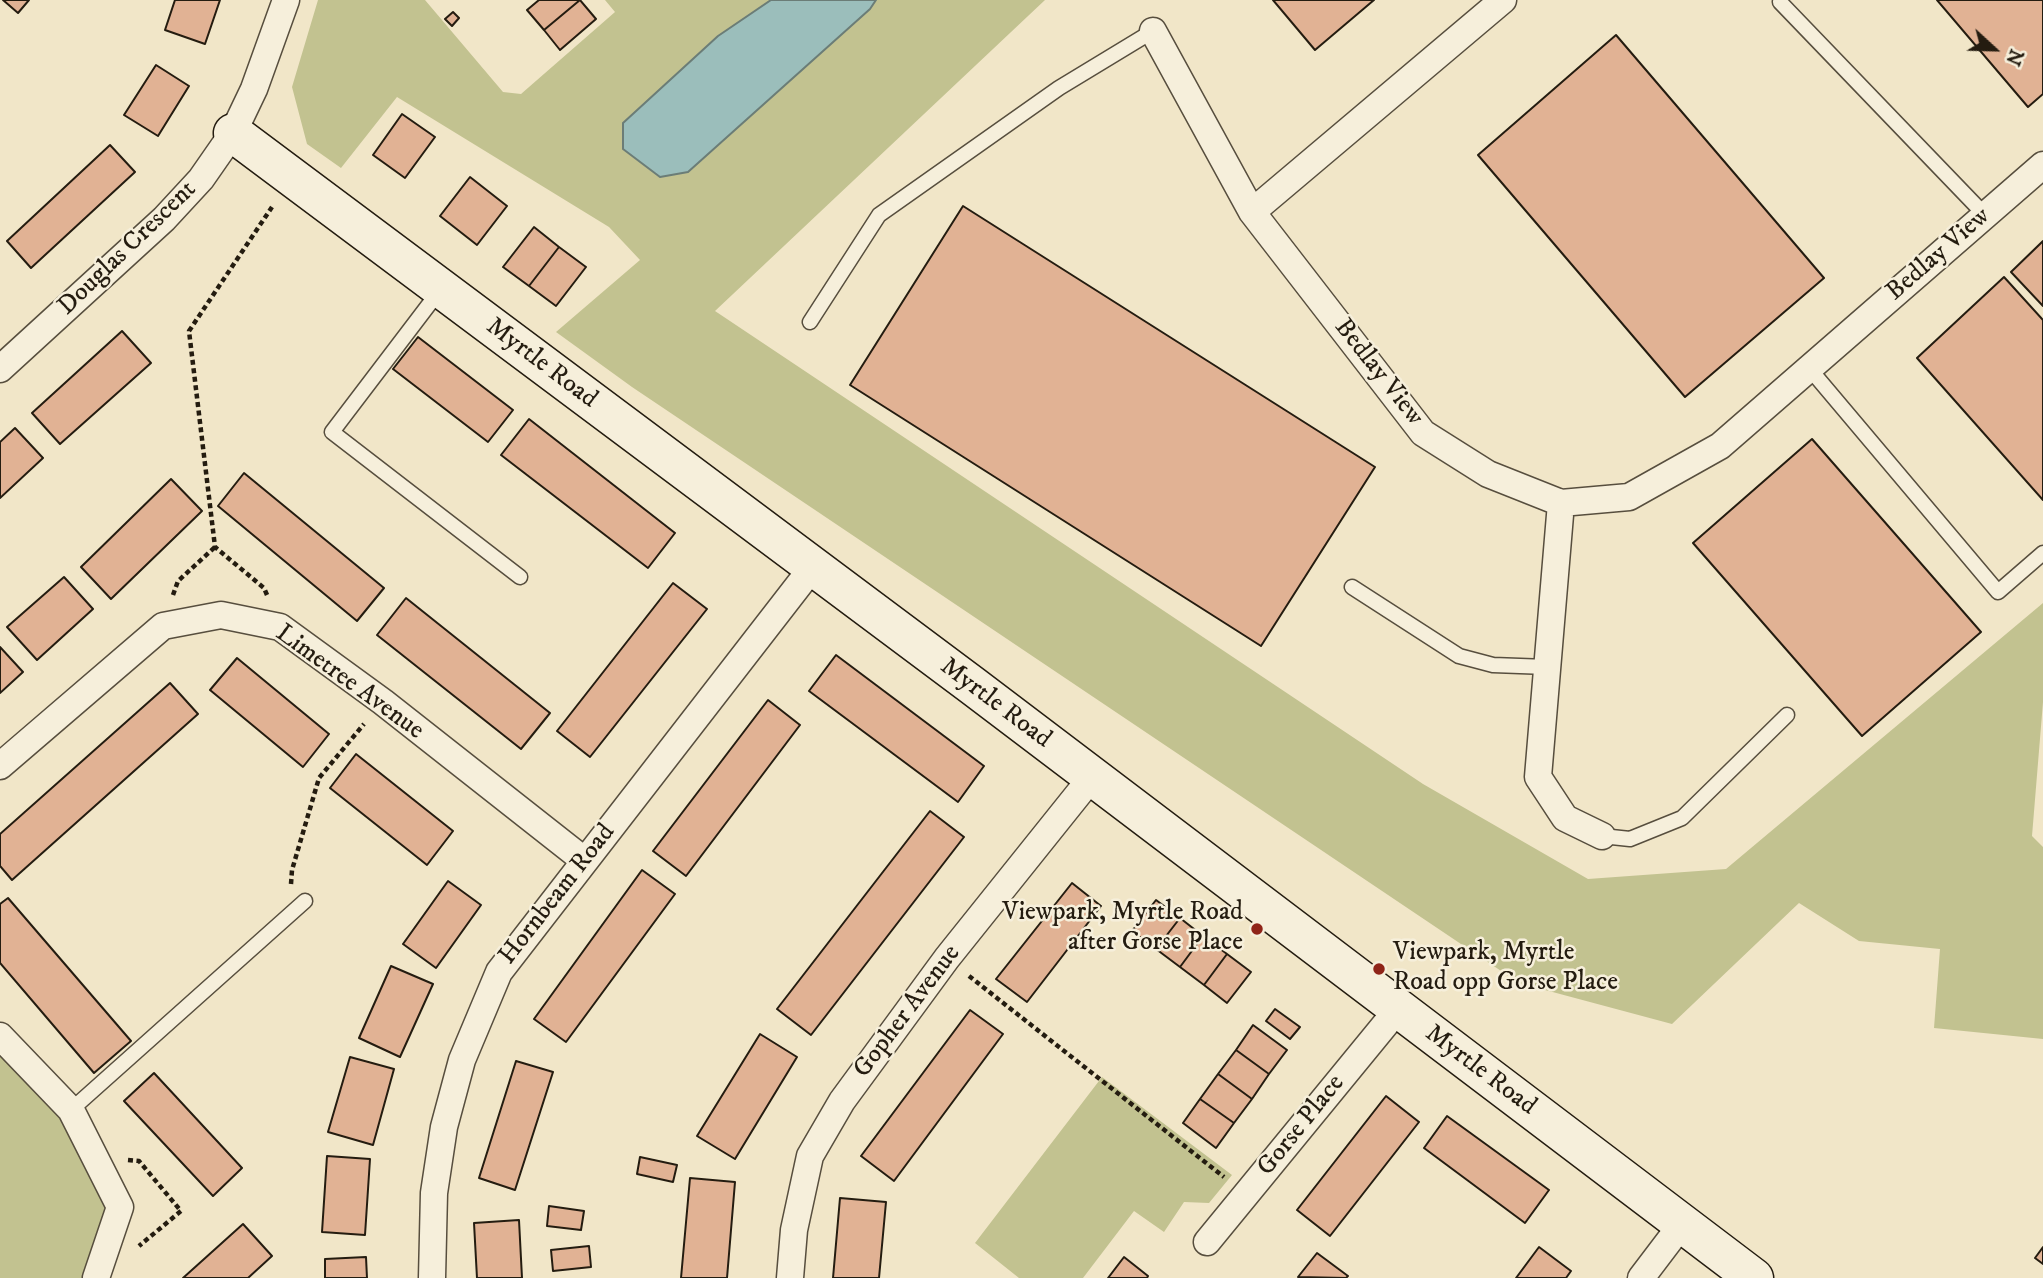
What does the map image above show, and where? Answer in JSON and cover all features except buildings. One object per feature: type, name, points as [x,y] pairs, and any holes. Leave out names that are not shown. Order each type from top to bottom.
[{"type":"street","name":"Douglas Crescent","points":[[0,369],[164,219],[201,179],[233,133],[254,89],[286,0]]},
{"type":"street","points":[[1252,212],[1503,0]]},
{"type":"street","name":"Bedlay View","points":[[1153,31],[1252,212],[1423,433],[1488,474],[1561,503],[1629,498],[1720,446],[2043,164]]},
{"type":"street","name":"Myrtle Road","points":[[233,133],[1754,1278]]},
{"type":"street","points":[[1561,503],[1538,777],[1565,818],[1602,836]]},
{"type":"street","name":"Hornbeam Road","points":[[432,1278],[434,1193],[444,1127],[462,1060],[499,972],[812,568]]},
{"type":"street","name":"Limetree Avenue","points":[[0,766],[163,626],[221,615],[280,627],[383,702],[585,861]]},
{"type":"street","name":"Gopher Avenue","points":[[790,1278],[793,1230],[810,1156],[842,1101],[947,958],[1091,777]]},
{"type":"street","name":"Gorse Place","points":[[1206,1242],[1398,1009]]},
{"type":"street","points":[[0,1036],[71,1110],[120,1207],[96,1278]]},
{"type":"street","points":[[1641,1278],[1682,1224]]},
{"type":"lane","points":[[1780,2],[1985,215]]},
{"type":"lane","points":[[810,322],[879,215],[1059,88],[1153,31]]},
{"type":"lane","points":[[441,289],[332,432],[520,577]]},
{"type":"lane","points":[[1809,368],[1998,592],[2043,553]]},
{"type":"lane","points":[[1352,587],[1459,656],[1493,665],[1547,667]]},
{"type":"lane","points":[[1602,836],[1630,839],[1682,818],[1787,715]]},
{"type":"lane","points":[[71,1110],[305,901]]},
{"type":"path","points":[[280,627],[264,588],[215,547],[189,331],[292,177]]},
{"type":"path","points":[[163,626],[178,581],[215,547]]},
{"type":"path","points":[[288,916],[292,870],[319,778],[383,702]]},
{"type":"path","points":[[947,958],[1246,1194]]},
{"type":"path","points":[[96,1158],[139,1161],[181,1211]]},
{"type":"green space","points":[[318,0],[425,0],[503,92],[521,94],[615,12],[605,0],[1045,0],[715,311],[1423,784],[1588,879],[1726,869],[2043,603],[2043,702],[2032,836],[2043,847],[2043,1039],[1934,1028],[1940,949],[1859,941],[1799,903],[1672,1024],[1519,983],[632,387],[556,332],[640,260],[609,227],[397,97],[341,168],[307,144],[292,87]]},
{"type":"green space","points":[[0,1036],[71,1110],[120,1207],[96,1278],[0,1278]]},
{"type":"green space","points":[[1102,1077],[1232,1175],[1209,1203],[1184,1202],[1164,1232],[1134,1211],[1083,1278],[1019,1278],[975,1243]]},
{"type":"water","points":[[771,0],[876,0],[870,9],[688,172],[660,177],[623,149],[623,123],[718,36]]},
{"type":"place","name":"Viewpark, Myrtle Road after Gorse Place","points":[[1257,929]]},
{"type":"place","name":"Viewpark, Myrtle Road opp Gorse Place","points":[[1379,969]]}]
